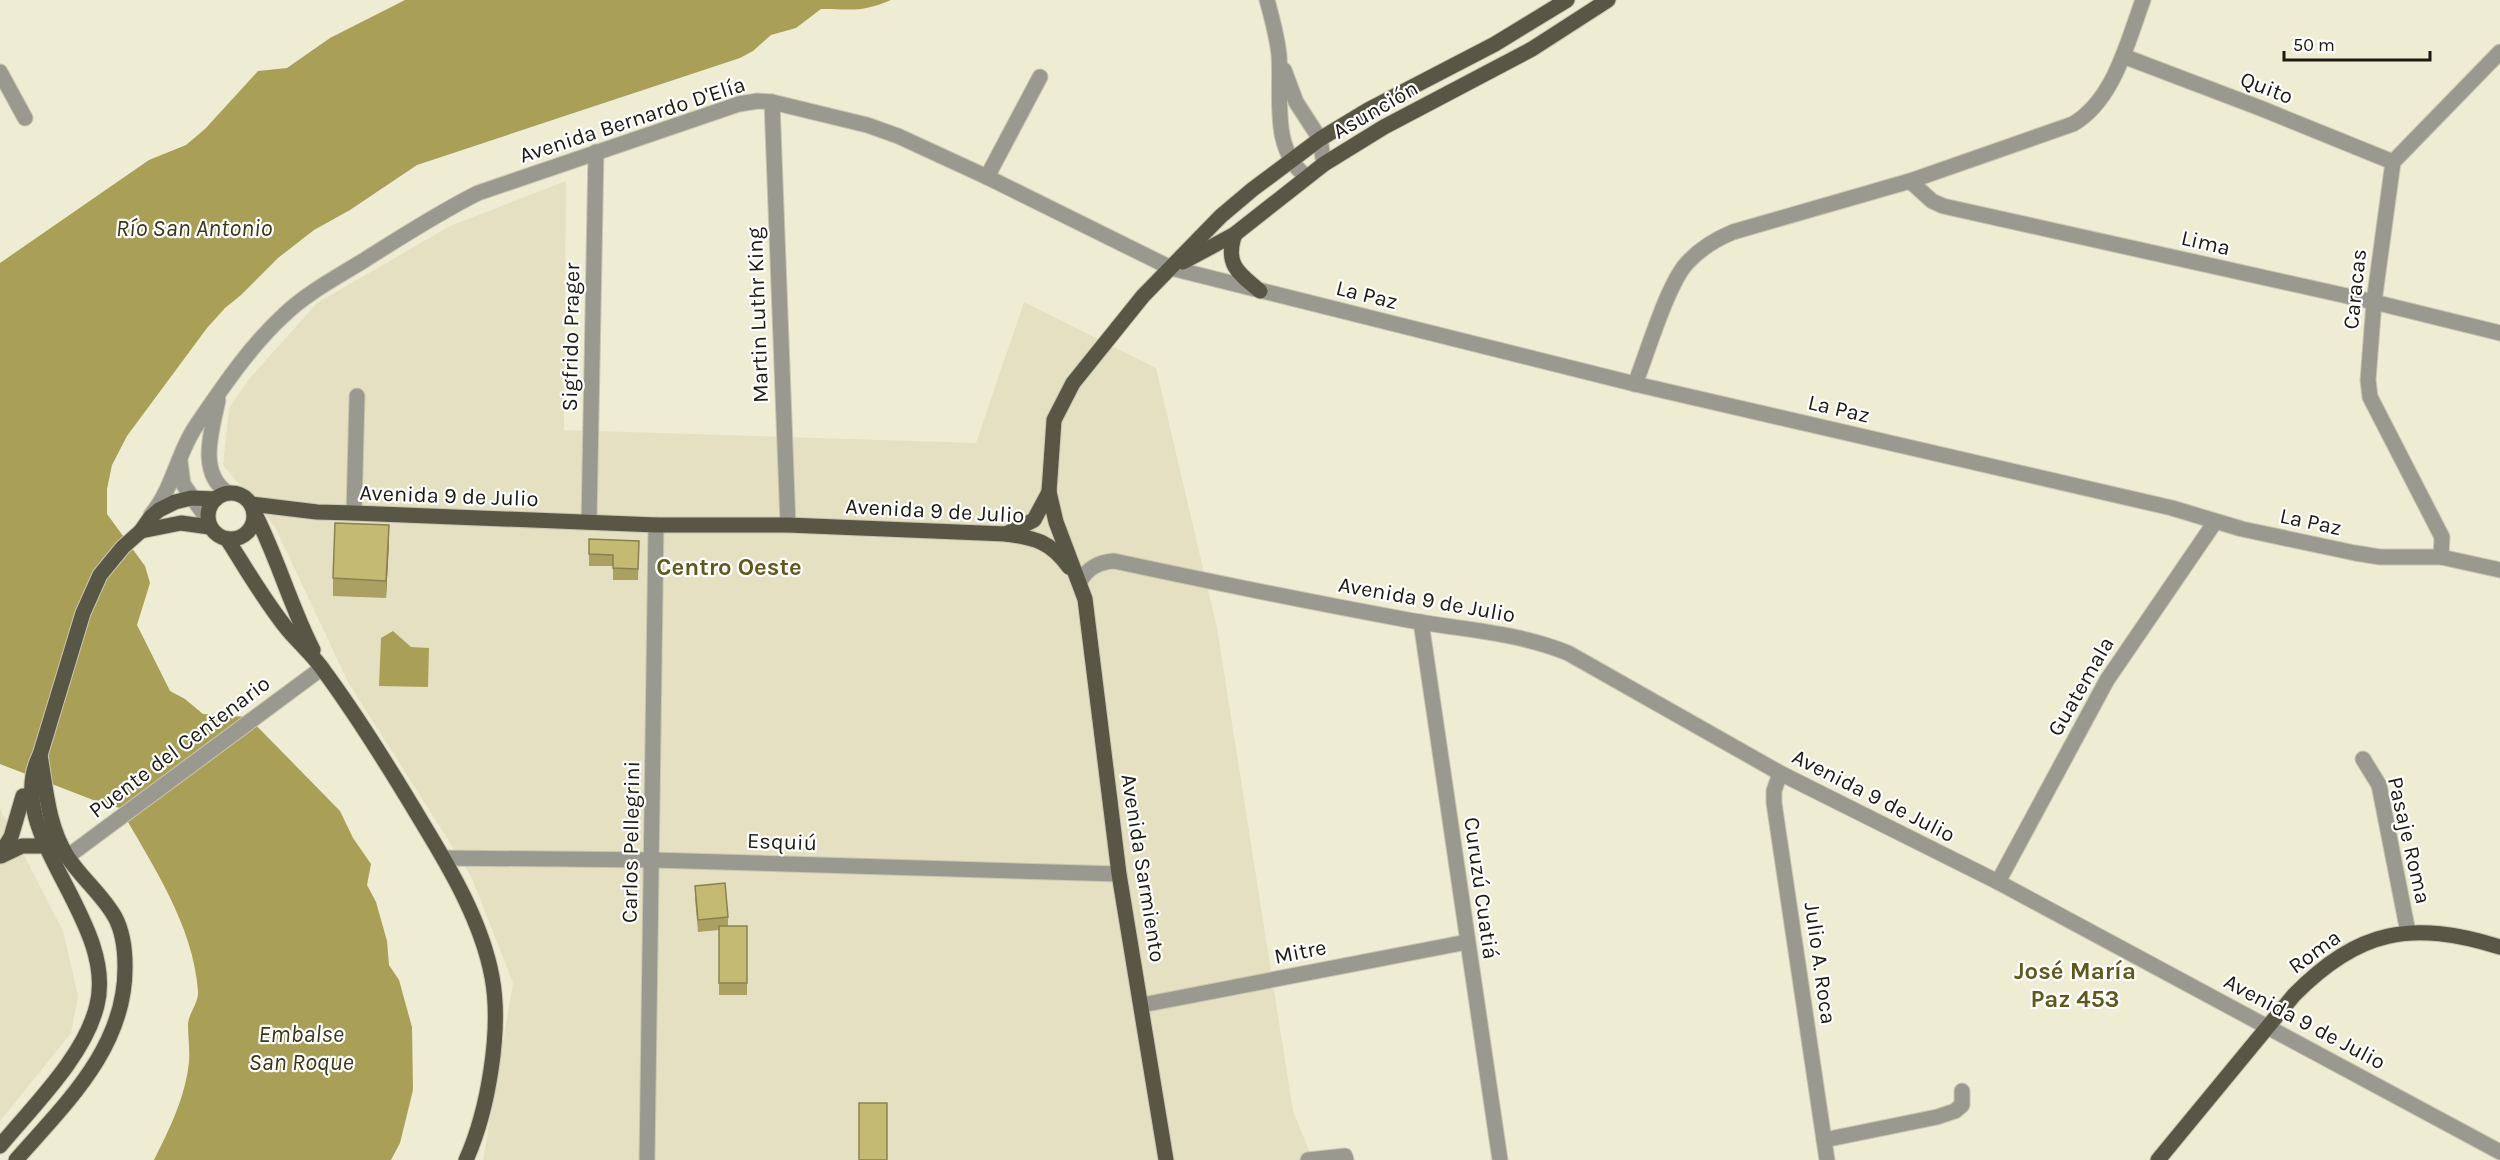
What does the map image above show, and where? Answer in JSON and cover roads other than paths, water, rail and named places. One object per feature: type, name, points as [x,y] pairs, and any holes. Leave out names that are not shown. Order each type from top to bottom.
[{"type":"main road","name":"Asunción","points":[[1080,581],[1056,522],[1049,492],[1054,420],[1073,383],[1143,296],[1221,216],[1320,139],[1387,99],[1495,44],[1567,0]]},
{"type":"main road","name":"Asunción","points":[[1171,268],[1235,234],[1324,164],[1406,114],[1532,50],[1608,0]]},
{"type":"main road","points":[[1235,234],[1231,254],[1233,264],[1240,274],[1260,291]]},
{"type":"main road","name":"Asunción","points":[[1006,534],[1034,520],[1049,492]]},
{"type":"main road","points":[[0,856],[11,837],[30,770],[40,755],[90,594],[110,561],[141,531],[150,518],[167,505],[191,498],[241,495],[252,508],[268,541],[298,621],[322,668]]},
{"type":"main road","points":[[222,496],[209,509],[209,524],[220,537],[234,540],[248,532],[254,519],[252,508]]},
{"type":"main road","name":"Avenida 9 de Julio","points":[[252,508],[656,525],[788,525],[1006,534],[1032,537],[1050,546],[1061,556],[1080,581]]},
{"type":"main road","points":[[141,531],[181,523],[209,524]]},
{"type":"main road","points":[[227,539],[288,630],[322,668],[371,737],[444,858],[482,940],[495,993],[493,1044],[483,1112],[466,1160]]},
{"type":"main road","name":"Avenida Sarmiento","points":[[1080,581],[1085,599],[1119,874],[1166,1160]]},
{"type":"main road","points":[[16,1160],[80,1088],[104,1053],[122,1006],[125,975],[121,930],[107,906],[67,857],[52,821],[40,755]]},
{"type":"main road","points":[[0,1146],[61,1071],[82,1041],[98,1003],[99,985],[91,948],[74,908],[38,844],[27,805],[30,770]]},
{"type":"main road","points":[[0,856],[22,846],[38,844],[67,857]]},
{"type":"main road","name":"Roma","points":[[2157,1160],[2315,973],[2345,952],[2375,939],[2408,932],[2459,936],[2500,947]]},
{"type":"street","points":[[1267,0],[1276,33],[1279,56],[1281,126],[1291,162],[1307,177]]},
{"type":"street","points":[[1635,384],[1675,280],[1686,264],[1702,250],[1718,238],[1733,232],[1910,181],[2073,124],[2087,116],[2098,105],[2123,56],[2143,0]]},
{"type":"street","points":[[2393,162],[2500,52]]},
{"type":"street","points":[[1279,56],[1296,102],[1320,139],[1324,164]]},
{"type":"street","name":"Quito","points":[[2123,56],[2393,162]]},
{"type":"street","points":[[0,72],[26,118]]},
{"type":"street","points":[[987,177],[1040,77]]},
{"type":"street","name":"Avenida Bernardo D'Elía","points":[[150,518],[161,503],[180,455],[219,394],[261,339],[285,314],[318,289],[447,208],[478,193],[739,104],[758,101],[772,102],[867,125],[987,177],[1171,268]]},
{"type":"street","name":"Martin Luthr King","points":[[772,102],[788,525]]},
{"type":"street","name":"Sigfrido Prager","points":[[589,522],[596,152]]},
{"type":"street","name":"Caracas","points":[[2393,162],[2374,302],[2368,380],[2370,397],[2442,537],[2441,557]]},
{"type":"street","name":"Lima","points":[[1910,181],[1932,201],[1943,206],[2374,302],[2500,333]]},
{"type":"street","name":"La Paz","points":[[1171,268],[1635,384],[2172,508],[2215,522],[2355,553],[2380,556],[2441,557],[2500,570]]},
{"type":"street","name":"Avenida Bernardo D'Elía","points":[[219,394],[208,458],[222,496]]},
{"type":"street","points":[[354,513],[357,396]]},
{"type":"street","points":[[180,455],[183,484],[209,524]]},
{"type":"street","name":"Guatemala","points":[[1998,882],[2108,680],[2215,522]]},
{"type":"street","name":"Carlos Pellegrini","points":[[647,1160],[656,525]]},
{"type":"street","name":"Avenida 9 de Julio","points":[[1080,581],[1086,571],[1094,565],[1114,561],[1255,592],[1420,622],[1503,634],[1548,645],[1568,653],[1780,773],[1998,882],[2500,1152]]},
{"type":"street","name":"Curuzú Cuatiá","points":[[1420,622],[1500,1160]]},
{"type":"street","name":"Puente del Centenario","points":[[67,857],[322,668]]},
{"type":"street","name":"Pasaje Roma","points":[[2363,759],[2379,785],[2408,932]]},
{"type":"street","name":"Julio A. Roca","points":[[1780,773],[1774,791],[1774,803],[1827,1160]]},
{"type":"street","name":"Esquiú","points":[[444,858],[653,860],[1119,874]]},
{"type":"street","name":"Mitre","points":[[1142,1005],[1467,942]]},
{"type":"street","points":[[1824,1140],[1937,1117],[1955,1111],[1962,1105],[1962,1091]]},
{"type":"street","points":[[1308,1160],[1345,1156],[1346,1160]]},
{"type":"water","name":"Embalse San Roque","points":[[405,0],[891,0],[863,9],[821,9],[796,28],[771,35],[753,51],[740,58],[417,165],[350,210],[314,230],[278,258],[207,328],[127,436],[112,465],[107,489],[107,514],[145,566],[150,583],[137,625],[170,691],[185,699],[203,714],[248,717],[340,811],[353,838],[371,864],[367,885],[376,902],[387,941],[389,965],[399,980],[412,1027],[413,1090],[400,1143],[391,1160],[154,1160],[171,1124],[184,1088],[189,1062],[188,1021],[198,995],[195,966],[180,919],[120,808],[101,803],[0,764],[0,263],[149,160],[186,145],[205,129],[258,71],[287,68],[330,38]]},
{"type":"water","points":[[393,631],[411,647],[429,648],[428,687],[379,686],[381,638]]},
{"type":"district","name":"Centro Oeste","points":[[729,567]]},
{"type":"district","name":"José María Paz 453","points":[[2075,985]]},
{"type":"water label","name":"Río San Antonio","points":[[194,228]]}]
